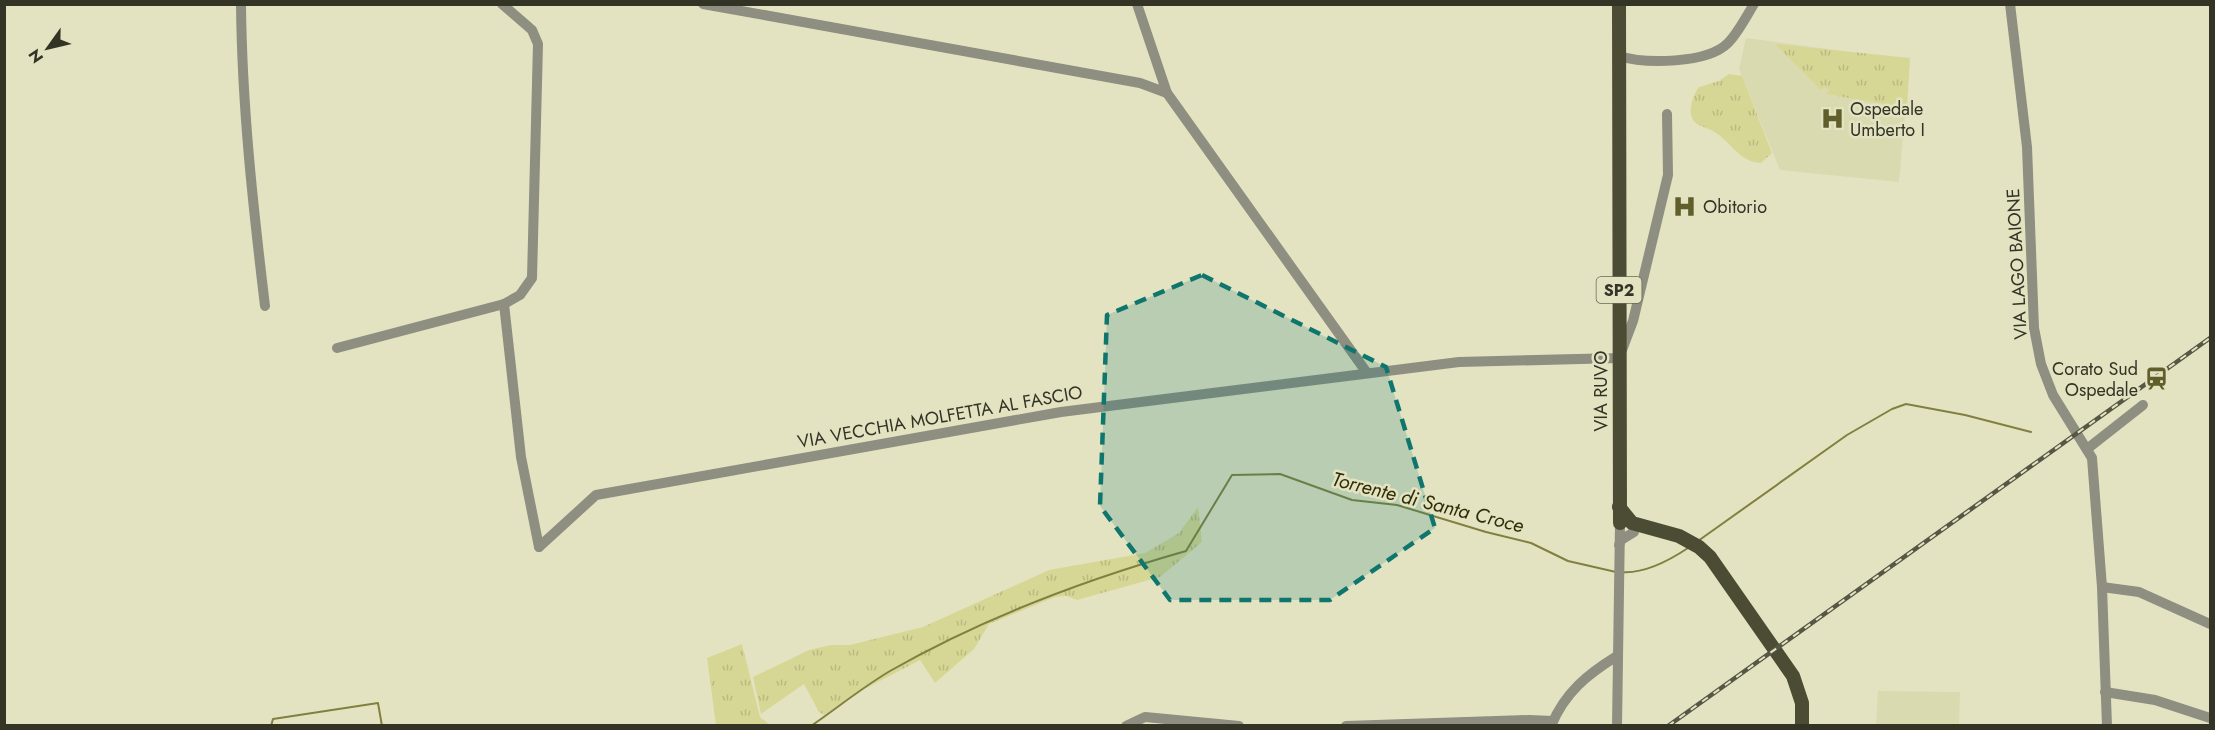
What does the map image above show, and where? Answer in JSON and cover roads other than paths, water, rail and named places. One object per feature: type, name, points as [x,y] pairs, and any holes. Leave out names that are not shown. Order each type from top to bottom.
[{"type":"main road","name":"SP2","points":[[1619,4],[1619,56]]},
{"type":"main road","name":"VIA RUVO","points":[[1619,56],[1619,507],[1628,526]]},
{"type":"main road","points":[[1628,526],[1660,531],[1700,547],[1718,568],[1788,665],[1800,693],[1802,722]]},
{"type":"street","points":[[241,4],[242,62],[251,186],[265,306]]},
{"type":"street","points":[[336,348],[504,304],[520,295],[532,278],[538,44],[532,30],[501,4]]},
{"type":"street","points":[[703,4],[1140,83],[1167,93]]},
{"type":"street","points":[[1137,4],[1167,93],[1367,373]]},
{"type":"street","points":[[1619,56],[1629,59],[1681,60],[1703,56],[1727,44],[1754,4]]},
{"type":"street","name":"VIA LAGO BAIONE","points":[[2010,4],[2027,147],[2034,328],[2041,364],[2053,394],[2092,458],[2102,587],[2107,726]]},
{"type":"street","points":[[1619,358],[1633,321],[1668,175],[1667,114]]},
{"type":"street","name":"VIA VECCHIA MOLFETTA AL FASCIO","points":[[504,304],[521,457],[539,547],[596,495],[1061,412],[1367,373],[1494,360],[1619,358]]},
{"type":"street","points":[[2087,449],[2143,405]]},
{"type":"street","name":"VIA RUVO","points":[[1617,726],[1618,550],[1628,526]]},
{"type":"street","points":[[2102,587],[2139,592],[2211,624]]},
{"type":"street","points":[[1346,726],[1529,720],[1552,723],[1574,687],[1586,676],[1617,656]]},
{"type":"street","points":[[2105,692],[2155,700],[2211,718]]},
{"type":"street","points":[[1126,726],[1145,717],[1239,726]]},
{"type":"waterway","name":"Torrente di Santa Croce","points":[[1698,541],[1847,435],[1892,409],[1906,404],[1965,415],[2031,432]]},
{"type":"waterway","name":"Torrente di Santa Croce","points":[[811,726],[890,671],[961,634],[1072,588],[1186,551],[1232,475],[1280,474],[1352,500],[1397,505],[1531,543],[1568,561],[1616,572]]},
{"type":"waterway","name":"Torrente di Santa Croce","points":[[1621,572],[1647,568],[1688,548]]},
{"type":"waterway","name":"Torrente di Santa Croce","points":[[271,726],[273,719],[378,703],[382,726]]},
{"type":"railway","points":[[1668,726],[2210,338]]},
{"type":"place","name":"Ospedale Umberto I","points":[[1832,119]]},
{"type":"place","name":"Obitorio","points":[[1685,207]]},
{"type":"place","name":"Corato Sud Ospedale","points":[[2156,379]]}]
